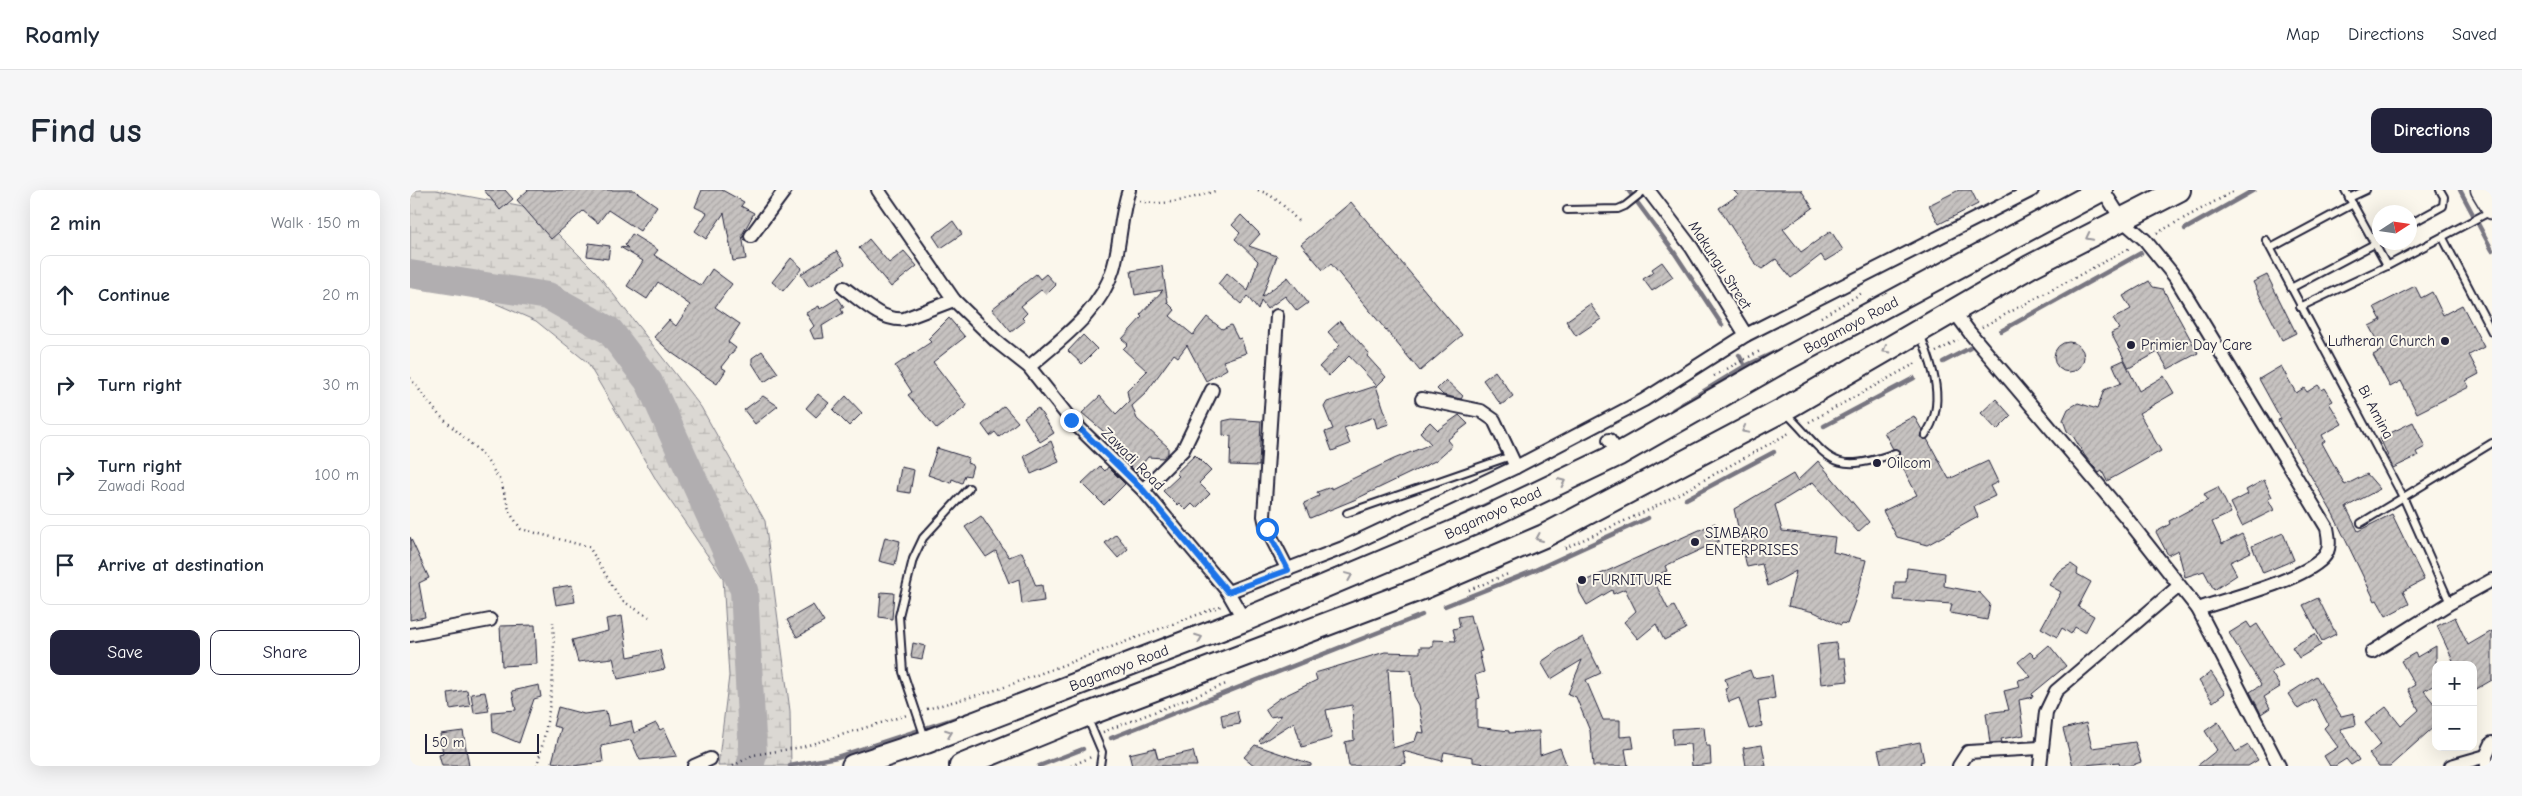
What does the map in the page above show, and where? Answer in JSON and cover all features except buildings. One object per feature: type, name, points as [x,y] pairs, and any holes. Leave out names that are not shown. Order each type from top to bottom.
[{"type":"highway","name":"Bagamoyo Road","points":[[853,766],[926,742],[1244,620],[1477,522],[1614,447],[1784,360],[2102,190]]},
{"type":"highway","points":[[961,766],[1086,716],[1425,587],[1544,536],[1783,410],[2031,266],[2179,190]]},
{"type":"main road","points":[[2480,190],[2492,210]]},
{"type":"street","points":[[751,236],[785,190]]},
{"type":"street","name":"Zawadi Road","points":[[878,190],[954,300],[996,341],[1030,367],[1071,420],[1143,490],[1228,592],[1244,620]]},
{"type":"street","name":"Makungu Street","points":[[1647,190],[1692,248],[1746,335]]},
{"type":"street","points":[[1228,592],[1344,548],[1514,462],[1644,400],[1746,335],[2032,190]]},
{"type":"street","points":[[2102,190],[2122,220],[2145,240],[2175,278],[2327,528],[2330,540],[2325,557],[2306,570],[2198,609]]},
{"type":"street","points":[[1030,367],[1072,330],[1098,300],[1113,270],[1128,194]]},
{"type":"street","points":[[844,288],[885,317],[896,320],[904,319],[954,300]]},
{"type":"street","points":[[1954,310],[1970,334],[2124,515],[2198,609],[2279,766]]},
{"type":"street","points":[[1277,316],[1264,516],[1267,529],[1288,570]]},
{"type":"street","points":[[1143,490],[1183,450],[1212,390]]},
{"type":"street","points":[[1422,400],[1481,411],[1494,420],[1514,462]]},
{"type":"street","points":[[2372,652],[2450,603],[2492,580]]},
{"type":"street","points":[[2040,766],[2040,748],[2046,712],[2056,691],[2179,586]]},
{"type":"street","points":[[410,635],[490,620]]},
{"type":"street","points":[[2450,766],[2486,761],[2492,743]]},
{"type":"street","points":[[1959,766],[1968,752],[2040,748]]},
{"type":"street","points":[[694,766],[710,759]]},
{"type":"lane","points":[[1567,210],[1618,209],[1647,190]]},
{"type":"lane","points":[[2345,190],[2372,234]]},
{"type":"lane","points":[[2349,198],[2366,190]]},
{"type":"lane","points":[[2417,220],[2443,206],[2444,197],[2440,190]]},
{"type":"lane","points":[[2271,248],[2353,204]]},
{"type":"lane","points":[[2300,307],[2443,238],[2492,210]]},
{"type":"lane","points":[[2443,238],[2492,332]]},
{"type":"lane","name":"Bi Amina","points":[[2266,240],[2404,499],[2450,603]]},
{"type":"lane","points":[[2291,288],[2372,245]]},
{"type":"lane","points":[[2380,250],[2387,266]]},
{"type":"lane","points":[[1918,331],[1935,378],[1937,407],[1932,427],[1925,436]]},
{"type":"lane","points":[[1783,410],[1827,456],[1843,464],[1860,464],[1895,453]]},
{"type":"lane","points":[[2361,523],[2404,499],[2492,443]]},
{"type":"lane","points":[[1347,513],[1514,462]]},
{"type":"lane","points":[[926,742],[902,672],[899,616],[913,559],[923,538],[969,488]]},
{"type":"lane","points":[[1086,716],[1102,752],[1100,766]]},
{"type":"path","points":[[1128,194],[1150,203],[1178,202],[1218,190]]},
{"type":"path","points":[[1258,190],[1271,194],[1279,200],[1298,222]]},
{"type":"path","points":[[410,378],[439,415],[480,452],[488,462],[501,482],[510,513],[521,528],[589,547],[621,600],[649,617]]},
{"type":"path","points":[[537,766],[548,718],[555,660],[552,622]]},
{"type":"path","points":[[733,766],[753,755],[802,747],[915,713]]},
{"type":"path","points":[[1071,766],[1102,752]]},
{"type":"green space","points":[[410,190],[436,190],[533,209],[596,272],[701,407],[765,521],[790,711],[791,766],[718,766],[729,676],[723,578],[658,483],[587,362],[536,321],[437,278],[410,274]]},
{"type":"waterway","points":[[1628,190],[1674,252],[1722,325]]},
{"type":"waterway","points":[[2185,229],[2254,190]]},
{"type":"waterway","points":[[2460,190],[2492,250]]},
{"type":"waterway","points":[[2001,331],[2141,253]]},
{"type":"waterway","points":[[410,274],[548,296],[610,331],[649,382],[744,590],[753,755],[750,766]]},
{"type":"waterway","points":[[1943,362],[1970,348]]},
{"type":"waterway","points":[[1673,410],[1745,366],[1782,349]]},
{"type":"waterway","points":[[1739,355],[1745,366]]},
{"type":"waterway","points":[[1824,426],[1914,378]]},
{"type":"waterway","points":[[1686,499],[1774,452]]},
{"type":"waterway","points":[[1460,517],[1492,502]]},
{"type":"waterway","points":[[1445,606],[1533,571],[1648,518]]},
{"type":"waterway","points":[[1111,738],[1422,615]]},
{"type":"waterway","points":[[790,766],[837,757],[972,713]]},
{"type":"waterway","points":[[1039,766],[1083,749]]},
{"type":"place","name":"Lutheran Church","points":[[2445,341]]},
{"type":"place","name":"Primier Day Care","points":[[2131,345]]},
{"type":"place","name":"Oilcom","points":[[1877,463]]},
{"type":"place","name":"SIMBARO ENTERPRISES","points":[[1695,542]]},
{"type":"place","name":"FURNITURE","points":[[1582,580]]},
{"type":"route","points":[[1071,420],[1143,490],[1228,592],[1288,570],[1267,529]]}]
